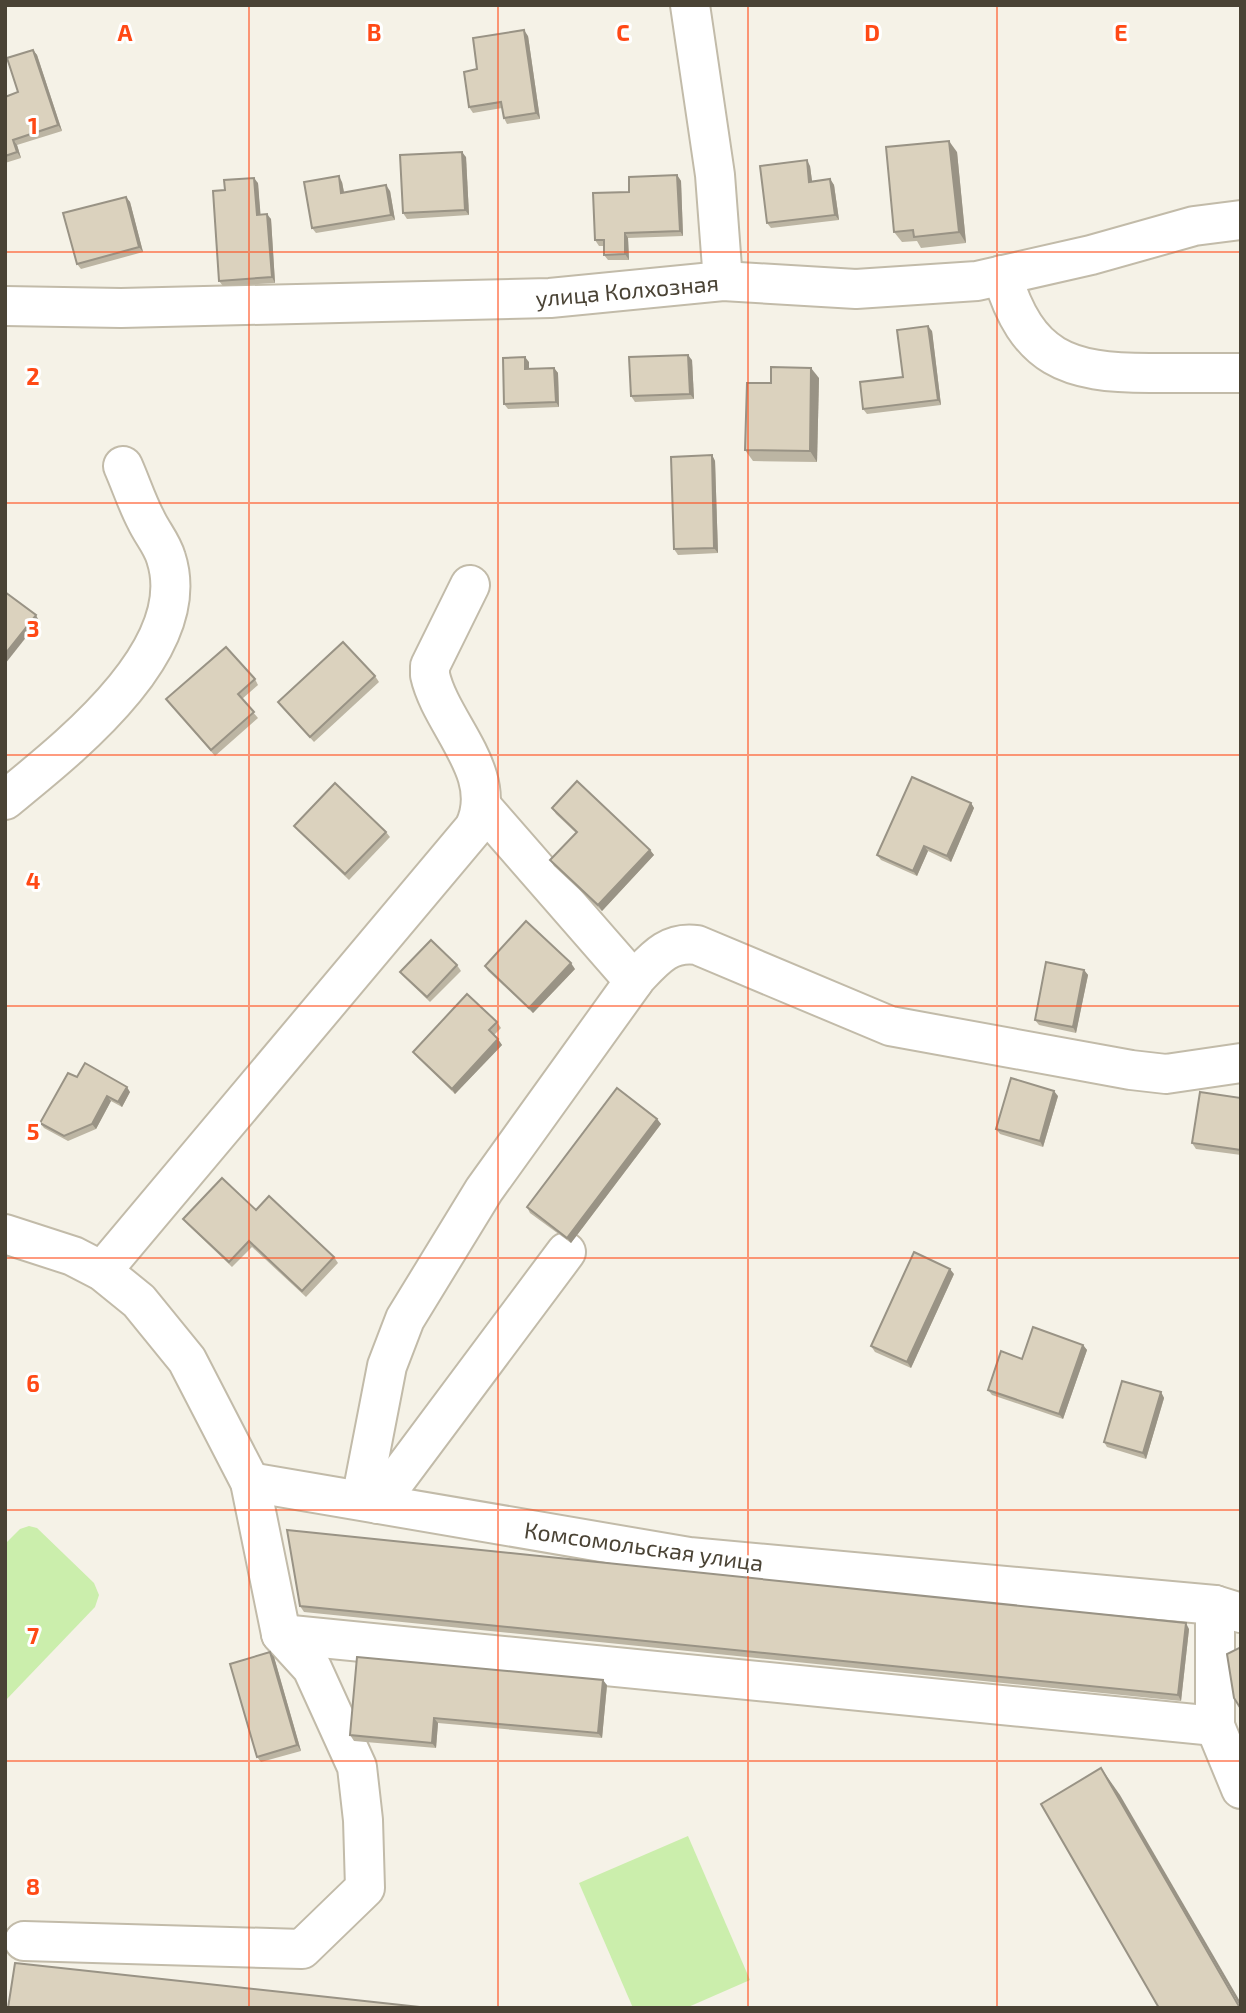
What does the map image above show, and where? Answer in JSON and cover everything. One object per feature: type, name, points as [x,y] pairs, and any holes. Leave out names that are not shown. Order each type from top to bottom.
[{"type":"street","points":[[690,5],[715,175],[723,281]]},
{"type":"street","name":"улица Колхозная","points":[[5,306],[135,307],[550,298],[723,281],[856,289],[976,281],[1091,255],[1194,226],[1241,220]]},
{"type":"street","points":[[1002,275],[1009,299],[1021,322],[1050,353],[1065,363],[1106,373],[1241,373]]},
{"type":"street","points":[[5,800],[98,720],[123,691],[145,659],[166,614],[170,585],[166,558],[123,466]]},
{"type":"street","points":[[470,585],[430,666],[430,675],[468,754],[477,777],[483,808],[634,981]]},
{"type":"street","points":[[102,1271],[474,828],[483,808]]},
{"type":"street","points":[[370,1502],[387,1366],[405,1320],[484,1190],[634,981],[668,948],[683,943],[697,945],[890,1026],[1166,1074],[1241,1063]]},
{"type":"street","points":[[5,1234],[73,1256],[102,1271],[139,1300],[176,1344],[250,1482],[281,1634],[312,1668],[357,1767],[363,1820],[365,1888],[302,1949],[24,1941]]},
{"type":"street","points":[[370,1502],[566,1252]]},
{"type":"street","name":"Комсомольская улица","points":[[250,1482],[689,1557],[1228,1609],[1215,1726],[1223,1754],[1241,1789]]},
{"type":"street","points":[[281,1634],[1215,1726]]},
{"type":"green space","points":[[29,1526],[37,1528],[94,1583],[99,1595],[95,1607],[5,1701],[5,1544],[20,1529]]},
{"type":"green space","points":[[688,1836],[750,1980],[686,2008],[633,2008],[579,1883]]},
{"type":"building","points":[[524,30],[536,113],[504,118],[501,102],[469,107],[464,72],[477,69],[473,38]]},
{"type":"building","points":[[33,50],[58,125],[13,140],[17,152],[5,156],[5,97],[18,92],[7,58]]},
{"type":"building","points":[[949,141],[959,232],[914,237],[913,230],[894,232],[886,147]]},
{"type":"building","points":[[462,152],[465,210],[403,213],[400,155]]},
{"type":"building","points":[[807,160],[809,182],[830,179],[835,215],[767,223],[760,166]]},
{"type":"building","points":[[677,175],[680,231],[625,233],[625,254],[604,255],[604,240],[595,240],[593,193],[629,192],[629,177]]},
{"type":"building","points":[[339,176],[341,193],[386,185],[391,215],[312,228],[304,182]]},
{"type":"building","points":[[254,178],[257,215],[267,214],[272,277],[219,281],[213,191],[225,190],[224,180]]},
{"type":"building","points":[[126,197],[139,247],[77,264],[63,213]]},
{"type":"building","points":[[928,326],[938,400],[863,409],[860,382],[903,377],[897,330]]},
{"type":"building","points":[[688,355],[690,394],[631,396],[629,357]]},
{"type":"building","points":[[525,357],[525,369],[554,368],[556,402],[504,404],[503,358]]},
{"type":"building","points":[[771,367],[811,368],[810,451],[745,450],[747,383],[771,383]]},
{"type":"building","points":[[712,455],[714,548],[674,549],[671,457]]},
{"type":"building","points":[[5,592],[36,615],[5,654]]},
{"type":"building","points":[[343,642],[375,676],[310,737],[278,702]]},
{"type":"building","points":[[226,647],[255,679],[238,694],[254,712],[211,750],[166,699]]},
{"type":"building","points":[[912,777],[971,803],[947,856],[924,846],[913,871],[877,855]]},
{"type":"building","points":[[577,781],[650,850],[598,905],[550,860],[577,832],[552,808]]},
{"type":"building","points":[[335,783],[386,832],[345,874],[294,826]]},
{"type":"building","points":[[526,921],[571,963],[529,1008],[485,966]]},
{"type":"building","points":[[431,940],[457,965],[427,997],[400,972]]},
{"type":"building","points":[[1046,962],[1084,970],[1073,1027],[1035,1020]]},
{"type":"building","points":[[467,994],[497,1022],[489,1030],[498,1039],[452,1089],[413,1052]]},
{"type":"building","points":[[85,1063],[127,1087],[118,1102],[107,1096],[92,1124],[64,1136],[40,1123],[68,1073],[77,1077]]},
{"type":"building","points":[[1011,1078],[1054,1091],[1040,1141],[996,1129]]},
{"type":"building","points":[[617,1088],[657,1119],[567,1238],[527,1207]]},
{"type":"building","points":[[1200,1092],[1241,1098],[1241,1150],[1192,1143]]},
{"type":"building","points":[[222,1178],[256,1210],[269,1196],[334,1257],[302,1291],[249,1241],[229,1262],[183,1219]]},
{"type":"building","points":[[914,1252],[950,1269],[907,1362],[871,1346]]},
{"type":"building","points":[[1033,1327],[1083,1345],[1059,1414],[988,1390],[1001,1351],[1022,1359]]},
{"type":"building","points":[[1122,1381],[1161,1392],[1143,1453],[1104,1442]]},
{"type":"building","points":[[287,1530],[1186,1623],[1178,1695],[300,1606]]},
{"type":"building","points":[[1241,1647],[1241,1709],[1234,1698],[1227,1654]]},
{"type":"building","points":[[270,1652],[297,1745],[257,1757],[230,1664]]},
{"type":"building","points":[[357,1657],[603,1680],[598,1733],[434,1718],[432,1743],[350,1735]]},
{"type":"building","points":[[1101,1768],[1240,2008],[1159,2008],[1041,1804]]},
{"type":"building","points":[[15,1963],[429,2008],[8,2008]]}]
